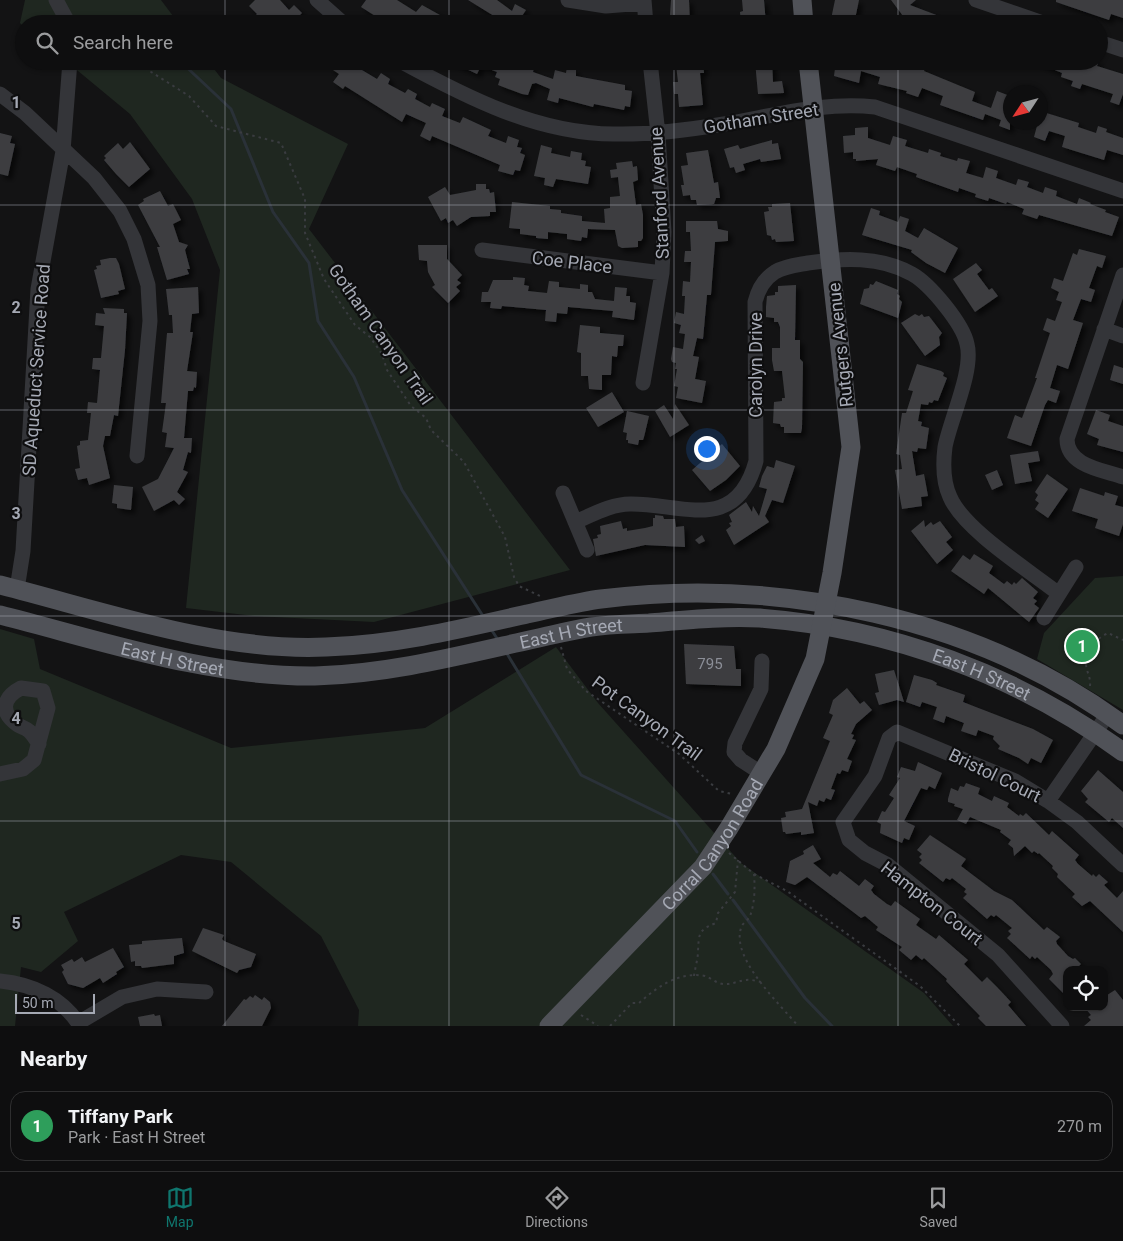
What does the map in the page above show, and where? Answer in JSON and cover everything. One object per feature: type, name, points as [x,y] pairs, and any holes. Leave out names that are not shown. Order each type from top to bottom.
[{"type":"main road","points":[[802,0],[803,15]]},
{"type":"main road","name":"Rutgers Avenue","points":[[809,70],[851,447],[822,626]]},
{"type":"main road","name":"East H Street","points":[[9,587],[223,640],[262,645],[324,648],[423,637],[600,599],[689,592],[756,595],[825,604],[935,630],[1003,656],[1036,672],[1116,719]]},
{"type":"main road","name":"East H Street","points":[[0,615],[214,668],[253,673],[315,676],[414,665],[590,627],[713,618],[760,618],[856,632],[929,650],[999,679],[1096,732],[1123,752]]},
{"type":"main road","name":"Corral Canyon Road","points":[[549,1026],[702,867],[718,844],[776,749],[815,659],[822,626]]},
{"type":"street","points":[[56,0],[64,15]]},
{"type":"street","points":[[317,0],[334,15]]},
{"type":"street","points":[[568,0],[606,6],[644,2],[645,15]]},
{"type":"street","points":[[976,0],[1020,15]]},
{"type":"street","points":[[1108,45],[1123,50]]},
{"type":"street","name":"SD Aqueduct Service Road","points":[[9,587],[23,551],[38,289],[63,151],[69,70]]},
{"type":"street","name":"Gotham Street","points":[[417,70],[450,88],[521,118],[550,126],[612,134],[658,134],[813,109],[854,105],[875,107],[1123,191]]},
{"type":"street","name":"Stanford Avenue","points":[[644,383],[662,273],[664,232],[658,134],[651,70]]},
{"type":"street","points":[[0,94],[25,113],[63,151],[94,178],[120,211],[134,239],[144,270],[148,293],[150,338],[137,456]]},
{"type":"street","name":"Coe Place","points":[[482,250],[662,273]]},
{"type":"street","name":"Carolyn Drive","points":[[575,522],[610,508],[630,504],[691,511],[708,510],[724,505],[739,494],[750,479],[756,461],[757,295],[763,282],[781,269],[831,260],[862,259],[890,264],[913,274],[961,328],[968,344],[969,362],[943,460],[950,498],[965,520],[1059,594]]},
{"type":"street","points":[[1123,275],[1067,439],[1071,455],[1081,463],[1123,477]]},
{"type":"street","points":[[1104,329],[1123,336]]},
{"type":"street","points":[[563,492],[587,550]]},
{"type":"street","points":[[1044,618],[1076,567]]},
{"type":"street","points":[[762,662],[761,689],[735,743],[734,752],[741,760],[762,773]]},
{"type":"street","points":[[1048,801],[1096,732],[1116,719]]},
{"type":"street","name":"Bristol Court","points":[[874,776],[890,738],[897,732],[1015,781],[1048,801],[1076,822],[1123,865]]},
{"type":"street","points":[[0,774],[23,769],[34,760],[39,744]]},
{"type":"street","name":"Hampton Court","points":[[874,776],[843,822],[849,840],[865,853],[888,865],[998,955],[1062,1026]]},
{"type":"street","points":[[0,981],[23,984],[40,991],[61,1005],[79,1024],[122,997],[157,989],[206,992]]},
{"type":"path","name":"Gotham Canyon Trail","points":[[148,70],[189,96],[216,126],[233,132],[281,143],[305,199],[305,233],[324,279],[355,325],[370,337],[382,354],[387,370],[411,406],[426,418],[431,430],[464,462],[505,537],[514,576],[519,586],[539,595],[555,608]]},
{"type":"path","points":[[1086,700],[1091,682],[1086,665],[1089,650],[1095,640],[1108,633],[1123,640]]},
{"type":"path","name":"Pot Canyon Trail","points":[[559,634],[567,669],[586,691],[679,754],[719,791],[730,792],[745,800]]},
{"type":"path","points":[[718,844],[754,874],[787,891],[920,986],[960,1026]]},
{"type":"path","points":[[694,976],[698,951],[697,939],[705,927],[716,923],[718,913],[734,892],[738,860]]},
{"type":"path","points":[[754,874],[755,890],[750,917],[741,926],[739,938],[742,951],[761,982],[798,1026]]},
{"type":"path","points":[[610,1026],[632,1003],[639,1003],[669,980],[704,976],[721,984],[731,984],[746,980],[761,982]]},
{"type":"path","points":[[569,1004],[589,1022],[598,1026]]},
{"type":"shaded area","points":[[25,0],[161,0],[172,15],[22,15]]},
{"type":"shaded area","points":[[77,70],[215,70],[221,78],[348,144],[309,229],[570,570],[374,622],[254,616],[186,608],[220,270],[192,199],[130,114]]},
{"type":"shaded area","points":[[1123,576],[1123,710],[1037,659],[1044,633],[1095,578]]},
{"type":"shaded area","points":[[0,629],[34,639],[40,669],[231,748],[425,728],[556,647],[598,703],[741,863],[924,993],[953,1026],[358,1026],[359,1010],[321,936],[231,862],[181,855],[64,912],[78,941],[41,972],[21,967],[15,1026],[0,1026]]},
{"type":"building","points":[[255,0],[280,0],[289,10],[294,5],[302,13],[300,15],[256,15],[249,6]]},
{"type":"building","points":[[366,0],[397,0],[416,12],[422,5],[440,15],[374,15],[361,7]]},
{"type":"building","points":[[468,0],[497,0],[512,11],[515,4],[526,10],[523,15],[492,15]]},
{"type":"building","points":[[671,0],[689,0],[690,15],[670,15]]},
{"type":"building","points":[[742,0],[764,0],[765,15],[740,15],[740,12],[743,11]]},
{"type":"building","points":[[835,0],[859,0],[856,15],[832,15]]},
{"type":"building","points":[[891,0],[916,0],[910,5],[936,15],[902,15]]},
{"type":"building","points":[[1056,0],[1123,0],[1123,18],[1111,14],[1109,20],[1108,15],[1094,15],[1056,2]]},
{"type":"building","points":[[1108,69],[1123,74],[1123,94],[1119,105],[1110,102],[1113,94],[1082,84],[1080,89],[1071,86],[1073,81],[1061,77],[1062,73],[1055,70]]},
{"type":"building","points":[[333,70],[362,70],[377,79],[381,73],[390,79],[388,84],[405,93],[408,89],[417,94],[415,99],[430,107],[432,103],[445,109],[442,116],[460,123],[463,117],[491,130],[488,136],[506,143],[508,136],[519,140],[517,147],[522,148],[520,153],[525,155],[520,171],[515,170],[513,175],[498,171],[500,165],[432,136],[430,141],[420,136],[426,123],[406,114],[402,122],[345,86],[343,89],[333,82],[339,74]]},
{"type":"building","points":[[468,70],[479,70],[477,74]]},
{"type":"building","points":[[492,70],[534,70],[533,72],[553,79],[555,70],[566,73],[566,70],[576,70],[576,76],[625,85],[625,90],[632,91],[630,107],[625,106],[624,110],[594,104],[593,107],[559,98],[558,103],[547,100],[550,89],[536,83],[532,84],[528,95],[522,94],[498,85],[500,79],[495,77],[497,72]]},
{"type":"building","points":[[677,70],[704,70],[704,73],[700,73],[703,105],[679,107],[678,94],[674,94],[673,82],[678,82]]},
{"type":"building","points":[[756,70],[772,70],[773,82],[782,81],[784,93],[758,94]]},
{"type":"building","points":[[835,70],[924,70],[975,92],[972,101],[991,108],[997,91],[1003,93],[1003,127],[999,126],[1001,120],[985,114],[983,120],[940,105],[943,96],[922,88],[918,97],[906,93],[907,91],[878,84],[880,77],[861,71],[859,83],[834,76]]},
{"type":"building","points":[[1048,113],[1079,123],[1078,127],[1096,133],[1098,126],[1107,129],[1106,132],[1123,138],[1123,155],[1107,150],[1104,160],[1062,147],[1065,136],[1049,131],[1045,141],[1034,137],[1036,130],[1048,130]]},
{"type":"building","points":[[868,127],[868,138],[890,145],[893,136],[907,140],[905,146],[928,153],[929,149],[941,153],[940,156],[957,161],[958,158],[970,161],[966,173],[983,178],[986,167],[998,171],[996,178],[1016,185],[1018,179],[1029,182],[1027,187],[1043,193],[1045,187],[1057,191],[1056,196],[1077,204],[1079,198],[1091,203],[1106,210],[1105,212],[1119,217],[1112,236],[1039,215],[1037,219],[1022,214],[1024,209],[1007,202],[1006,204],[989,198],[988,201],[975,197],[976,194],[959,188],[958,192],[916,177],[917,174],[897,167],[895,171],[876,165],[878,159],[856,161],[856,159],[853,159],[853,152],[844,153],[843,136],[855,135],[855,128]]},
{"type":"building","points":[[0,133],[12,136],[10,143],[15,144],[8,176],[0,174]]},
{"type":"building","points":[[772,140],[772,144],[778,143],[781,159],[761,162],[760,159],[743,164],[745,170],[736,173],[734,167],[730,168],[724,149],[738,145],[740,149]]},
{"type":"building","points":[[130,142],[150,169],[129,187],[104,160],[106,158],[104,156],[118,143],[123,149]]},
{"type":"building","points":[[541,145],[552,148],[551,153],[570,157],[571,151],[582,153],[581,160],[586,161],[585,166],[591,167],[588,184],[556,179],[553,187],[544,185],[545,178],[534,176]]},
{"type":"building","points":[[708,150],[714,183],[718,182],[720,198],[716,198],[714,204],[697,205],[696,200],[691,200],[690,195],[683,196],[681,185],[684,185],[681,166],[688,165],[686,153]]},
{"type":"building","points":[[632,161],[633,167],[637,166],[638,180],[633,182],[636,205],[641,204],[643,215],[643,238],[641,241],[638,241],[638,247],[622,248],[618,246],[615,230],[588,229],[587,238],[582,237],[581,241],[567,239],[567,234],[548,232],[548,239],[536,238],[536,236],[520,234],[520,229],[509,228],[512,202],[550,206],[550,209],[561,210],[561,213],[582,216],[582,221],[605,223],[604,209],[610,208],[610,197],[620,196],[618,177],[611,178],[610,170],[617,169],[616,163]]},
{"type":"building","points":[[476,184],[486,184],[486,189],[489,189],[490,193],[494,192],[496,212],[490,212],[490,216],[471,217],[457,226],[453,220],[448,223],[446,218],[441,221],[428,197],[445,187],[450,195],[476,190]]},
{"type":"building","points":[[160,191],[168,206],[173,204],[181,220],[173,224],[179,242],[188,245],[185,250],[190,269],[187,269],[189,274],[167,280],[157,247],[160,247],[138,205],[144,201],[143,199]]},
{"type":"building","points":[[790,203],[794,241],[776,242],[775,239],[772,240],[771,236],[767,235],[764,212],[769,211],[768,207],[772,207],[772,204]]},
{"type":"building","points":[[871,208],[880,211],[879,215],[898,222],[900,216],[909,219],[905,231],[918,238],[924,228],[958,248],[945,273],[926,263],[911,252],[912,250],[862,235]]},
{"type":"building","points":[[686,221],[717,221],[718,229],[728,231],[728,241],[715,242],[711,295],[707,295],[703,339],[697,338],[693,356],[699,357],[695,379],[706,381],[702,403],[676,398],[678,387],[674,386],[677,369],[675,369],[676,363],[672,362],[671,359],[673,347],[683,349],[685,334],[679,333],[681,325],[674,323],[676,312],[684,314],[685,296],[682,296],[683,281],[690,282],[691,262],[684,262],[685,251],[691,251],[690,232],[686,232]]},
{"type":"building","points":[[418,245],[447,245],[447,259],[462,275],[457,280],[461,283],[456,287],[460,291],[448,303],[432,287],[435,285],[428,272],[427,261],[419,260]]},
{"type":"building","points":[[1079,249],[1106,256],[1102,268],[1097,266],[1089,288],[1095,290],[1091,302],[1081,299],[1073,320],[1083,323],[1068,369],[1057,365],[1050,388],[1060,391],[1056,403],[1048,400],[1045,405],[1031,446],[1007,438],[1015,415],[1022,418],[1037,378],[1035,378],[1050,333],[1043,330],[1047,318],[1055,321],[1062,302],[1056,300],[1059,292],[1051,288],[1054,278],[1063,281],[1073,253],[1077,255]]},
{"type":"building","points":[[116,258],[119,264],[125,289],[118,291],[119,294],[101,298],[94,270],[97,269],[96,266],[101,265],[100,260]]},
{"type":"building","points":[[976,263],[982,270],[977,274],[989,290],[992,288],[998,296],[975,312],[953,279]]},
{"type":"building","points":[[513,277],[525,278],[524,285],[529,286],[528,291],[547,293],[549,281],[559,282],[559,287],[580,289],[580,284],[588,285],[588,292],[592,292],[595,299],[614,301],[615,287],[627,288],[626,296],[630,296],[630,302],[636,303],[634,320],[612,317],[613,311],[568,307],[567,314],[557,313],[556,322],[545,321],[546,310],[502,306],[501,309],[490,308],[491,302],[481,302],[482,292],[488,292],[493,280],[513,280]]},
{"type":"building","points":[[876,281],[898,290],[897,294],[902,302],[898,318],[860,304],[864,289],[869,288],[870,284],[873,285]]},
{"type":"building","points":[[796,285],[795,340],[800,340],[800,359],[803,362],[802,428],[801,433],[784,433],[784,427],[773,423],[774,402],[782,401],[782,398],[785,398],[782,371],[774,371],[772,360],[772,348],[780,348],[780,327],[778,322],[774,322],[774,318],[766,317],[766,307],[767,296],[775,295],[775,292],[778,292],[778,286]]},
{"type":"building","points":[[198,287],[199,313],[192,314],[190,332],[193,332],[187,371],[197,372],[196,388],[194,387],[193,391],[188,391],[184,438],[192,438],[191,453],[188,452],[183,470],[188,472],[177,492],[185,499],[179,505],[174,500],[154,511],[142,487],[158,479],[174,448],[165,447],[167,433],[162,432],[166,403],[161,403],[167,333],[173,333],[172,315],[169,315],[166,289]]},
{"type":"building","points":[[103,308],[124,309],[124,313],[127,313],[125,350],[118,416],[114,415],[110,436],[105,436],[103,446],[110,478],[89,485],[87,478],[78,480],[75,469],[80,468],[77,446],[80,445],[80,441],[88,440],[91,413],[87,413],[88,402],[97,403],[100,370],[92,369],[93,358],[101,358],[104,326],[95,325],[96,313],[105,314]]},
{"type":"building","points":[[915,314],[919,316],[922,314],[924,317],[929,316],[942,333],[939,337],[940,345],[925,356],[901,323]]},
{"type":"building","points":[[580,325],[600,327],[600,333],[624,335],[623,346],[618,346],[617,357],[612,356],[611,375],[602,375],[602,390],[589,389],[588,376],[581,376],[581,353],[577,352]]},
{"type":"building","points":[[917,364],[941,371],[944,373],[943,376],[947,378],[938,401],[929,402],[928,405],[921,404],[918,421],[922,422],[921,426],[929,428],[926,449],[918,448],[917,452],[912,451],[916,476],[924,474],[928,496],[921,497],[922,506],[902,509],[895,470],[902,469],[900,455],[896,454],[902,413],[906,413],[913,391],[908,390]]},
{"type":"building","points":[[1114,365],[1123,368],[1123,384],[1110,380]]},
{"type":"building","points":[[612,392],[624,412],[598,427],[586,408]]},
{"type":"building","points":[[675,404],[689,425],[670,437],[655,411],[664,405],[673,419]]},
{"type":"building","points":[[1096,410],[1110,415],[1108,421],[1123,426],[1123,452],[1097,445],[1099,439],[1087,434]]},
{"type":"building","points":[[627,411],[649,416],[643,440],[639,440],[638,445],[628,443],[628,440],[626,440],[627,433],[623,432]]},
{"type":"building","points":[[722,444],[740,466],[726,480],[710,491],[692,470]]},
{"type":"building","points":[[1038,451],[1040,461],[1028,463],[1032,481],[1015,484],[1010,455]]},
{"type":"building","points":[[776,460],[795,466],[783,503],[772,500],[765,516],[769,522],[734,545],[726,530],[731,526],[729,523],[732,522],[729,515],[746,502],[752,512],[753,506],[759,516],[767,489],[759,487],[762,476],[767,466],[774,468]]},
{"type":"building","points":[[997,470],[1003,485],[992,490],[985,475]]},
{"type":"building","points":[[1047,474],[1068,489],[1048,518],[1035,509],[1039,503],[1035,500],[1038,495],[1035,492]]},
{"type":"building","points":[[114,485],[133,487],[131,510],[117,508],[117,504],[112,503]]},
{"type":"building","points":[[1080,488],[1104,496],[1105,492],[1118,496],[1115,505],[1123,507],[1123,524],[1119,536],[1095,528],[1098,519],[1072,511]]},
{"type":"building","points":[[655,515],[663,516],[664,519],[675,519],[676,527],[684,526],[685,547],[645,545],[596,556],[593,539],[598,538],[597,535],[601,534],[600,526],[621,521],[623,529],[627,528],[627,531],[645,528],[653,526]]},
{"type":"building","points":[[924,520],[925,527],[931,522],[933,525],[940,521],[952,537],[946,542],[953,550],[937,564],[911,531]]},
{"type":"building","points":[[702,535],[705,541],[699,544],[695,540]]},
{"type":"building","points":[[974,554],[993,566],[989,573],[1004,584],[1007,581],[1012,585],[1014,582],[1016,584],[1022,578],[1038,592],[1033,598],[1037,601],[1034,604],[1039,608],[1029,622],[988,588],[984,594],[951,571],[963,555],[970,560]]},
{"type":"building","points":[[684,644],[734,646],[736,669],[741,669],[741,686],[686,684]]},
{"type":"building","points":[[894,670],[904,702],[897,700],[879,705],[875,693],[879,692],[875,674]]},
{"type":"building","points":[[914,675],[932,680],[937,683],[936,685],[965,695],[963,702],[1033,729],[1053,740],[1041,763],[1031,758],[1028,764],[998,749],[1000,746],[993,739],[994,736],[978,730],[976,736],[961,731],[964,723],[946,716],[944,723],[933,719],[937,707],[922,702],[920,707],[906,702]]},
{"type":"building","points":[[847,688],[860,704],[864,701],[872,710],[856,724],[851,734],[854,735],[852,739],[856,740],[847,759],[852,761],[848,772],[842,770],[840,774],[837,773],[831,789],[835,790],[831,800],[826,798],[824,802],[819,800],[817,806],[808,802],[814,833],[801,835],[801,832],[786,834],[783,832],[781,818],[786,817],[785,812],[802,809],[830,741],[823,738],[833,715],[829,713],[833,700]]},
{"type":"building","points":[[918,762],[942,773],[935,789],[929,786],[927,790],[921,788],[904,821],[915,826],[909,840],[904,838],[902,843],[880,833],[881,824],[877,822],[882,811],[885,812],[894,798],[889,795],[900,778],[897,777],[901,767],[915,771]]},
{"type":"building","points":[[1098,770],[1123,792],[1123,828],[1112,818],[1109,822],[1085,802],[1088,799],[1081,791]]},
{"type":"building","points":[[966,783],[980,788],[978,794],[992,801],[994,796],[1009,803],[1007,807],[1019,816],[1020,814],[1023,816],[1026,813],[1049,835],[1052,831],[1079,855],[1075,860],[1092,876],[1093,874],[1096,877],[1099,874],[1108,882],[1104,885],[1117,898],[1123,891],[1123,932],[1090,901],[1082,906],[1072,897],[1075,894],[1057,877],[1058,874],[1052,868],[1053,866],[1039,853],[1034,851],[1032,853],[1025,846],[1014,856],[1013,848],[1008,844],[1011,840],[1000,832],[1001,830],[970,817],[966,824],[957,820],[963,809],[948,802],[948,799],[951,788],[958,791],[960,786],[964,787]]},
{"type":"building","points":[[930,835],[966,859],[961,866],[994,891],[1012,900],[1044,930],[1047,927],[1060,937],[1056,941],[1057,944],[1068,956],[1073,959],[1075,958],[1081,964],[1079,966],[1063,966],[1063,993],[1049,979],[1053,974],[1051,970],[1037,957],[1035,959],[1032,956],[1030,959],[1007,938],[1011,934],[1008,931],[1012,928],[996,915],[994,917],[991,915],[987,919],[963,898],[967,894],[964,892],[966,889],[952,878],[950,880],[946,878],[943,882],[919,863],[922,860],[919,857],[922,854],[917,850]]},
{"type":"building","points":[[813,845],[821,859],[813,863],[830,877],[833,873],[837,875],[840,871],[859,886],[865,879],[874,886],[871,890],[874,894],[887,904],[891,906],[895,901],[920,919],[916,925],[936,939],[939,935],[968,960],[964,964],[982,982],[987,977],[1011,1002],[1008,1005],[1026,1026],[986,1026],[978,1018],[980,1016],[946,981],[947,979],[924,958],[922,960],[916,955],[911,960],[899,950],[902,947],[876,930],[878,927],[865,916],[861,918],[807,877],[795,885],[786,882],[790,861],[804,854],[803,851]]},
{"type":"building","points":[[203,928],[224,935],[222,939],[224,941],[256,954],[251,967],[239,970],[237,973],[192,951]]},
{"type":"building","points":[[182,938],[184,953],[174,956],[174,964],[142,968],[141,966],[135,966],[135,961],[131,962],[129,945],[142,944],[142,941]]},
{"type":"building","points":[[113,948],[124,967],[116,972],[117,974],[103,983],[100,978],[83,988],[68,984],[61,965],[72,959],[74,962],[82,957],[85,962]]},
{"type":"building","points":[[1115,990],[1123,1000],[1123,1026],[1084,1026],[1091,1020],[1088,1017],[1091,1015],[1088,1011],[1108,1011],[1108,994]]},
{"type":"building","points":[[255,995],[262,1000],[264,997],[270,1002],[271,1008],[262,1026],[222,1026],[244,999],[246,1000],[250,996],[253,998]]},
{"type":"building","points":[[154,1014],[155,1016],[160,1015],[162,1026],[140,1026],[138,1017]]},
{"type":"waterway","points":[[190,70],[231,109],[273,212],[309,263],[318,321],[354,377],[402,490],[483,616]]},
{"type":"waterway","points":[[491,629],[498,640]]},
{"type":"waterway","points":[[506,652],[581,775],[675,821],[697,852]]},
{"type":"waterway","points":[[713,874],[728,894]]},
{"type":"waterway","points":[[733,900],[805,998],[832,1026]]},
{"type":"place","name":"Tiffany Park","points":[[1082,646]]}]
